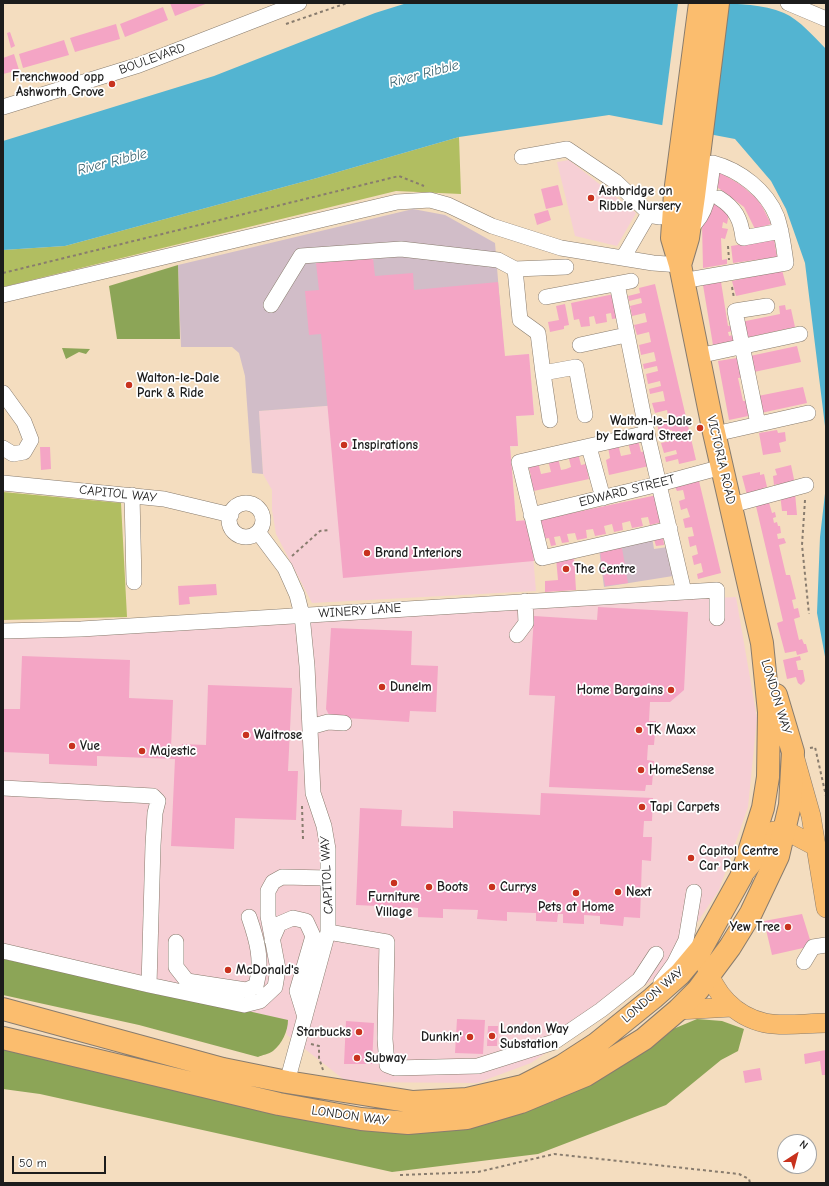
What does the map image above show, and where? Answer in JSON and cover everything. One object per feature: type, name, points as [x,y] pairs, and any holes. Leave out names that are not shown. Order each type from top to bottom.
[{"type":"highway","points":[[692,133],[700,3]]},
{"type":"highway","points":[[692,133],[718,3]]},
{"type":"highway","name":"VICTORIA ROAD","points":[[692,133],[671,221],[672,238],[681,273],[714,434],[732,505],[764,653]]},
{"type":"highway","name":"LONDON WAY","points":[[3,1038],[279,1104],[361,1119],[408,1123],[468,1118],[521,1102],[586,1075],[644,1039],[678,1010],[698,990],[730,947],[751,913],[778,856],[791,799],[793,752],[764,653]]},
{"type":"highway","name":"LONDON WAY","points":[[3,1009],[223,1069],[287,1082],[413,1102],[467,1099],[523,1086],[562,1066],[596,1044],[680,974],[701,949],[741,877],[763,808],[768,777],[769,712],[764,653]]},
{"type":"highway","points":[[279,1104],[287,1082]]},
{"type":"main road","points":[[793,752],[811,816],[826,908]]},
{"type":"main road","points":[[741,877],[762,852],[774,831],[785,830],[817,847]]},
{"type":"main road","points":[[701,949],[708,975],[725,1001],[732,1008],[751,1018],[765,1023],[825,1023]]},
{"type":"main road","points":[[678,1010],[732,1008]]},
{"type":"street","name":"BOULEVARD","points":[[3,107],[139,65],[299,3]]},
{"type":"street","points":[[788,3],[826,19]]},
{"type":"street","points":[[522,158],[567,149],[671,221]]},
{"type":"street","points":[[3,296],[397,202],[430,200],[448,205],[492,226],[561,248],[623,258],[681,273],[786,263],[781,232],[772,207],[758,189],[740,175],[713,163],[709,193],[700,220],[671,221],[648,215],[623,258]]},
{"type":"street","points":[[719,198],[736,212],[742,226],[743,238],[781,232]]},
{"type":"street","points":[[561,248],[572,292]]},
{"type":"street","points":[[270,305],[301,256],[400,249],[498,260],[515,270],[566,267]]},
{"type":"street","points":[[515,270],[520,320],[538,333],[550,420]]},
{"type":"street","points":[[546,297],[624,283],[623,305],[626,335],[684,592]]},
{"type":"street","points":[[758,424],[736,311],[767,306]]},
{"type":"street","points":[[698,356],[800,334]]},
{"type":"street","points":[[580,345],[626,335]]},
{"type":"street","points":[[543,373],[576,367],[585,415]]},
{"type":"street","points":[[3,393],[24,422],[31,440],[24,452],[13,454],[3,448]]},
{"type":"street","points":[[714,434],[808,412]]},
{"type":"street","points":[[647,433],[518,462],[542,558],[670,529]]},
{"type":"street","points":[[590,447],[603,498]]},
{"type":"street","name":"EDWARD STREET","points":[[531,515],[722,467]]},
{"type":"street","name":"CAPITOL WAY","points":[[3,483],[164,498],[231,515]]},
{"type":"street","points":[[732,505],[806,485]]},
{"type":"street","points":[[132,495],[134,582]]},
{"type":"street","points":[[247,503],[256,506],[262,514],[263,520],[258,532],[250,536],[237,534],[231,526],[231,515],[235,508],[240,504],[247,503]]},
{"type":"street","name":"CAPITOL WAY","points":[[258,532],[282,564],[297,595],[302,615],[313,793],[324,826],[328,849],[328,932],[287,1082]]},
{"type":"street","name":"WINERY LANE","points":[[3,631],[81,629],[717,590],[717,618]]},
{"type":"street","points":[[517,635],[526,623],[525,601]]},
{"type":"street","points":[[310,727],[328,722],[344,723]]},
{"type":"street","points":[[3,788],[153,796],[158,801],[155,813],[149,985]]},
{"type":"street","points":[[3,951],[149,985],[244,1005],[260,1001],[275,987],[278,969],[268,916],[268,891],[273,882],[282,877],[328,878]]},
{"type":"street","points":[[653,998],[686,940],[694,892]]},
{"type":"street","points":[[176,942],[176,967],[187,981],[246,990],[256,986],[259,976],[258,942],[249,917]]},
{"type":"street","points":[[272,940],[279,924],[293,918],[306,921],[313,936],[297,991],[305,1017]]},
{"type":"street","points":[[328,932],[386,942],[385,1039],[387,1065],[395,1068],[478,1066],[554,1042],[601,1010],[638,980],[656,954]]},
{"type":"street","points":[[804,962],[813,948],[826,945]]},
{"type":"path","points":[[3,273],[399,176],[423,185]]},
{"type":"path","points":[[806,485],[802,545],[809,614]]},
{"type":"path","points":[[282,564],[320,531],[329,530]]},
{"type":"path","points":[[793,752],[815,747],[826,796]]},
{"type":"path","points":[[400,1175],[478,1172],[554,1154],[739,1174],[749,1179],[750,1183]]},
{"type":"shaded area","name":"Ashbridge on Ribble Nursery","points":[[569,160],[636,213],[617,246],[575,236],[557,162]]},
{"type":"shaded area","points":[[413,209],[445,215],[495,243],[503,341],[392,401],[259,411],[263,474],[252,473],[245,376],[239,353],[232,347],[181,347],[178,265]]},
{"type":"shaded area","points":[[529,354],[534,415],[516,416],[518,446],[510,447],[516,521],[530,520],[536,591],[312,603],[276,534],[272,510],[272,490],[263,474],[259,411],[391,401],[505,356]]},
{"type":"shaded area","points":[[652,537],[654,549],[668,547],[673,576],[604,587],[599,549]]},
{"type":"shaded area","points":[[736,597],[757,718],[748,807],[719,890],[664,972],[531,1063],[477,1083],[347,1082],[287,1035],[285,1020],[110,980],[3,959],[3,632]]},
{"type":"green space","points":[[459,137],[461,194],[396,191],[3,287],[3,250],[65,246],[317,178]]},
{"type":"green space","points":[[178,265],[180,339],[117,339],[109,286]]},
{"type":"green space","points":[[62,348],[90,349],[86,354],[79,352],[66,359]]},
{"type":"green space","points":[[3,492],[121,503],[127,617],[3,620]]},
{"type":"green space","points":[[3,959],[110,980],[288,1020],[287,1028],[282,1041],[276,1048],[271,1052],[258,1057],[139,1025],[3,995]]},
{"type":"green space","points":[[697,1019],[722,1021],[744,1029],[738,1051],[721,1060],[666,1105],[538,1154],[392,1172],[40,1094],[3,1089],[3,1049],[223,1099],[488,1123],[554,1101],[632,1060],[666,1032]]},
{"type":"water","name":"River Ribble","points":[[407,3],[716,3],[750,5],[776,10],[790,16],[806,29],[826,49],[826,471],[825,426],[805,263],[786,209],[771,181],[735,139],[609,115],[459,137],[317,178],[65,246],[3,250],[3,141],[214,76],[375,13]]},
{"type":"water","points":[[826,485],[826,662],[817,613],[820,537]]},
{"type":"pier","points":[[678,3],[726,3],[709,136],[662,127]]},
{"type":"building","points":[[170,3],[208,3],[175,16]]},
{"type":"building","points":[[163,7],[168,20],[125,37],[120,24]]},
{"type":"building","points":[[116,24],[120,39],[75,52],[70,38]]},
{"type":"building","points":[[10,32],[15,46],[11,48],[7,33]]},
{"type":"building","points":[[64,40],[69,55],[23,68],[19,54]]},
{"type":"building","points":[[14,54],[19,70],[3,74],[3,58]]},
{"type":"building","points":[[716,170],[741,185],[756,198],[771,224],[755,229],[744,207],[717,187]]},
{"type":"building","points":[[558,185],[563,205],[546,209],[541,189]]},
{"type":"building","points":[[708,200],[725,209],[725,213],[729,214],[727,224],[723,222],[722,228],[728,229],[725,239],[721,238],[722,260],[727,259],[727,264],[703,268],[702,225]]},
{"type":"building","points":[[548,210],[551,220],[537,225],[534,214]]},
{"type":"building","points":[[774,239],[777,257],[733,263],[731,246]]},
{"type":"building","points":[[373,258],[375,276],[413,273],[414,290],[498,282],[505,356],[529,354],[534,415],[516,416],[518,446],[510,446],[516,521],[530,520],[534,561],[343,578],[321,334],[309,335],[305,291],[319,290],[316,263]]},
{"type":"building","points":[[782,270],[786,285],[736,296],[732,281]]},
{"type":"building","points":[[721,282],[728,326],[733,325],[734,331],[728,332],[729,336],[733,335],[734,341],[713,345],[703,285]]},
{"type":"building","points":[[655,284],[696,460],[679,464],[678,459],[666,462],[665,457],[677,454],[676,450],[664,453],[661,443],[674,440],[672,430],[659,433],[657,423],[669,420],[667,410],[655,413],[652,403],[665,401],[663,391],[650,394],[649,389],[661,386],[660,381],[648,384],[646,374],[658,371],[657,366],[644,369],[643,364],[656,361],[654,352],[641,355],[639,345],[651,342],[649,332],[637,335],[634,325],[647,322],[645,313],[632,316],[630,306],[642,303],[641,298],[629,301],[628,296],[640,293],[639,288]]},
{"type":"building","points":[[614,294],[619,318],[612,319],[611,313],[606,314],[607,322],[596,324],[594,316],[589,317],[590,326],[581,327],[579,319],[574,320],[571,303]]},
{"type":"building","points":[[565,304],[569,325],[564,326],[564,329],[550,332],[548,322],[559,320],[556,306]]},
{"type":"building","points":[[785,305],[786,310],[791,309],[795,327],[745,338],[741,322],[780,314],[779,306]]},
{"type":"building","points":[[797,346],[801,362],[754,372],[750,356]]},
{"type":"building","points":[[737,358],[744,377],[738,378],[743,401],[751,400],[753,415],[729,420],[718,361]]},
{"type":"building","points":[[803,387],[807,403],[761,413],[758,396]]},
{"type":"building","points":[[777,430],[778,433],[785,432],[786,441],[779,443],[781,452],[763,455],[759,433]]},
{"type":"building","points":[[638,440],[641,452],[646,451],[649,466],[609,475],[606,460],[610,458],[608,447],[618,444],[621,456],[631,454],[628,442]]},
{"type":"building","points":[[40,447],[50,447],[51,469],[41,470]]},
{"type":"building","points":[[578,453],[581,465],[586,464],[589,479],[529,492],[526,477],[531,476],[528,464],[538,462],[541,474],[551,472],[548,460],[558,458],[561,470],[566,469],[571,467],[568,455]]},
{"type":"building","points":[[791,465],[795,484],[779,487],[778,484],[774,485],[773,476],[777,475],[775,469]]},
{"type":"building","points":[[760,472],[760,475],[764,474],[767,487],[763,488],[764,491],[747,495],[742,476]]},
{"type":"building","points":[[699,481],[721,573],[698,579],[697,574],[703,572],[701,563],[694,565],[692,556],[698,554],[696,545],[690,547],[688,537],[694,536],[692,527],[685,528],[683,519],[690,517],[687,508],[681,510],[679,501],[685,499],[683,490],[677,491],[675,487]]},
{"type":"building","points":[[795,493],[797,515],[787,515],[787,511],[782,511],[780,494]]},
{"type":"building","points":[[657,495],[662,522],[650,525],[648,517],[641,518],[643,526],[632,528],[630,521],[622,523],[623,530],[614,532],[612,524],[604,526],[606,534],[595,536],[593,529],[586,530],[587,538],[577,540],[575,533],[567,534],[569,542],[562,543],[560,536],[554,537],[556,545],[551,546],[549,538],[543,539],[539,520]]},
{"type":"building","points":[[768,499],[772,513],[775,512],[776,517],[773,518],[774,523],[777,522],[778,526],[780,526],[781,533],[777,534],[778,539],[784,538],[786,543],[779,545],[786,575],[790,575],[796,599],[792,600],[794,609],[798,608],[800,617],[794,619],[799,640],[802,639],[804,644],[806,644],[808,652],[797,655],[796,651],[785,653],[777,623],[783,621],[755,502]]},
{"type":"building","points":[[663,537],[664,545],[656,546],[654,539]]},
{"type":"building","points":[[622,548],[628,583],[605,586],[600,551]]},
{"type":"building","name":"The Centre","points":[[574,557],[576,590],[545,592],[545,581],[558,580],[556,558]]},
{"type":"building","points":[[216,584],[217,595],[189,597],[190,604],[179,605],[178,586]]},
{"type":"building","points":[[598,607],[688,612],[684,690],[670,702],[650,702],[649,721],[656,721],[654,745],[648,745],[647,760],[654,761],[652,785],[646,785],[645,791],[549,787],[555,696],[529,695],[534,616],[597,620]]},
{"type":"building","name":"Dunelm","points":[[331,628],[412,631],[411,665],[438,666],[436,712],[410,711],[409,722],[330,717],[326,709]]},
{"type":"building","points":[[22,656],[130,660],[129,698],[173,700],[171,748],[182,749],[182,744],[206,745],[208,685],[292,688],[288,771],[298,771],[296,820],[235,818],[234,849],[171,846],[175,759],[97,756],[97,766],[49,764],[49,754],[3,752],[3,709],[20,709]]},
{"type":"building","points":[[800,656],[801,660],[796,661],[798,670],[803,670],[805,681],[801,685],[798,683],[796,677],[787,679],[783,660]]},
{"type":"building","points":[[541,793],[653,798],[652,821],[644,821],[643,837],[652,837],[651,861],[642,860],[640,918],[624,917],[623,926],[600,924],[600,916],[584,915],[584,924],[563,923],[563,914],[558,914],[557,922],[536,921],[536,913],[507,912],[507,921],[477,919],[478,910],[443,909],[443,918],[418,917],[418,908],[406,907],[405,916],[376,915],[377,906],[356,905],[360,808],[402,810],[401,826],[453,828],[453,811],[540,815]]},
{"type":"building","points":[[802,914],[812,946],[772,955],[764,921]]},
{"type":"building","name":"Dunkin'","points":[[457,1019],[485,1020],[483,1054],[455,1053]]},
{"type":"building","points":[[346,1021],[374,1023],[372,1064],[344,1064]]},
{"type":"building","name":"London Way Substation","points":[[488,1026],[498,1026],[497,1046],[487,1046]]},
{"type":"building","points":[[826,1050],[826,1075],[822,1075],[820,1061],[805,1064],[804,1054]]},
{"type":"building","points":[[760,1068],[762,1080],[745,1083],[743,1071]]},
{"type":"place","name":"Frenchwood opp Ashworth Grove","points":[[112,84]]},
{"type":"place","name":"Ashbridge on Ribble Nursery","points":[[591,198]]},
{"type":"place","name":"Walton-le-Dale Park & Ride","points":[[129,385]]},
{"type":"place","name":"Walton-le-Dale by Edward Street","points":[[700,428]]},
{"type":"place","name":"Inspirations","points":[[344,445]]},
{"type":"place","name":"Brand Interiors","points":[[367,553]]},
{"type":"place","name":"The Centre","points":[[566,569]]},
{"type":"place","name":"Dunelm","points":[[382,687]]},
{"type":"place","name":"Home Bargains","points":[[671,690]]},
{"type":"place","name":"TK Maxx","points":[[639,730]]},
{"type":"place","name":"Waitrose","points":[[246,735]]},
{"type":"place","name":"Vue","points":[[72,746]]},
{"type":"place","name":"Majestic","points":[[142,751]]},
{"type":"place","name":"HomeSense","points":[[641,770]]},
{"type":"place","name":"Tapi Carpets","points":[[642,807]]},
{"type":"place","name":"Capitol Centre Car Park","points":[[691,858]]},
{"type":"place","name":"Furniture Village","points":[[394,883]]},
{"type":"place","name":"Boots","points":[[429,887]]},
{"type":"place","name":"Currys","points":[[492,887]]},
{"type":"place","name":"Next","points":[[618,892]]},
{"type":"place","name":"Pets at Home","points":[[576,893]]},
{"type":"place","name":"Yew Tree","points":[[788,927]]},
{"type":"place","name":"McDonald's","points":[[228,970]]},
{"type":"place","name":"Starbucks","points":[[359,1032]]},
{"type":"place","name":"London Way Substation","points":[[492,1036]]},
{"type":"place","name":"Dunkin'","points":[[470,1037]]},
{"type":"place","name":"Subway","points":[[357,1058]]}]
